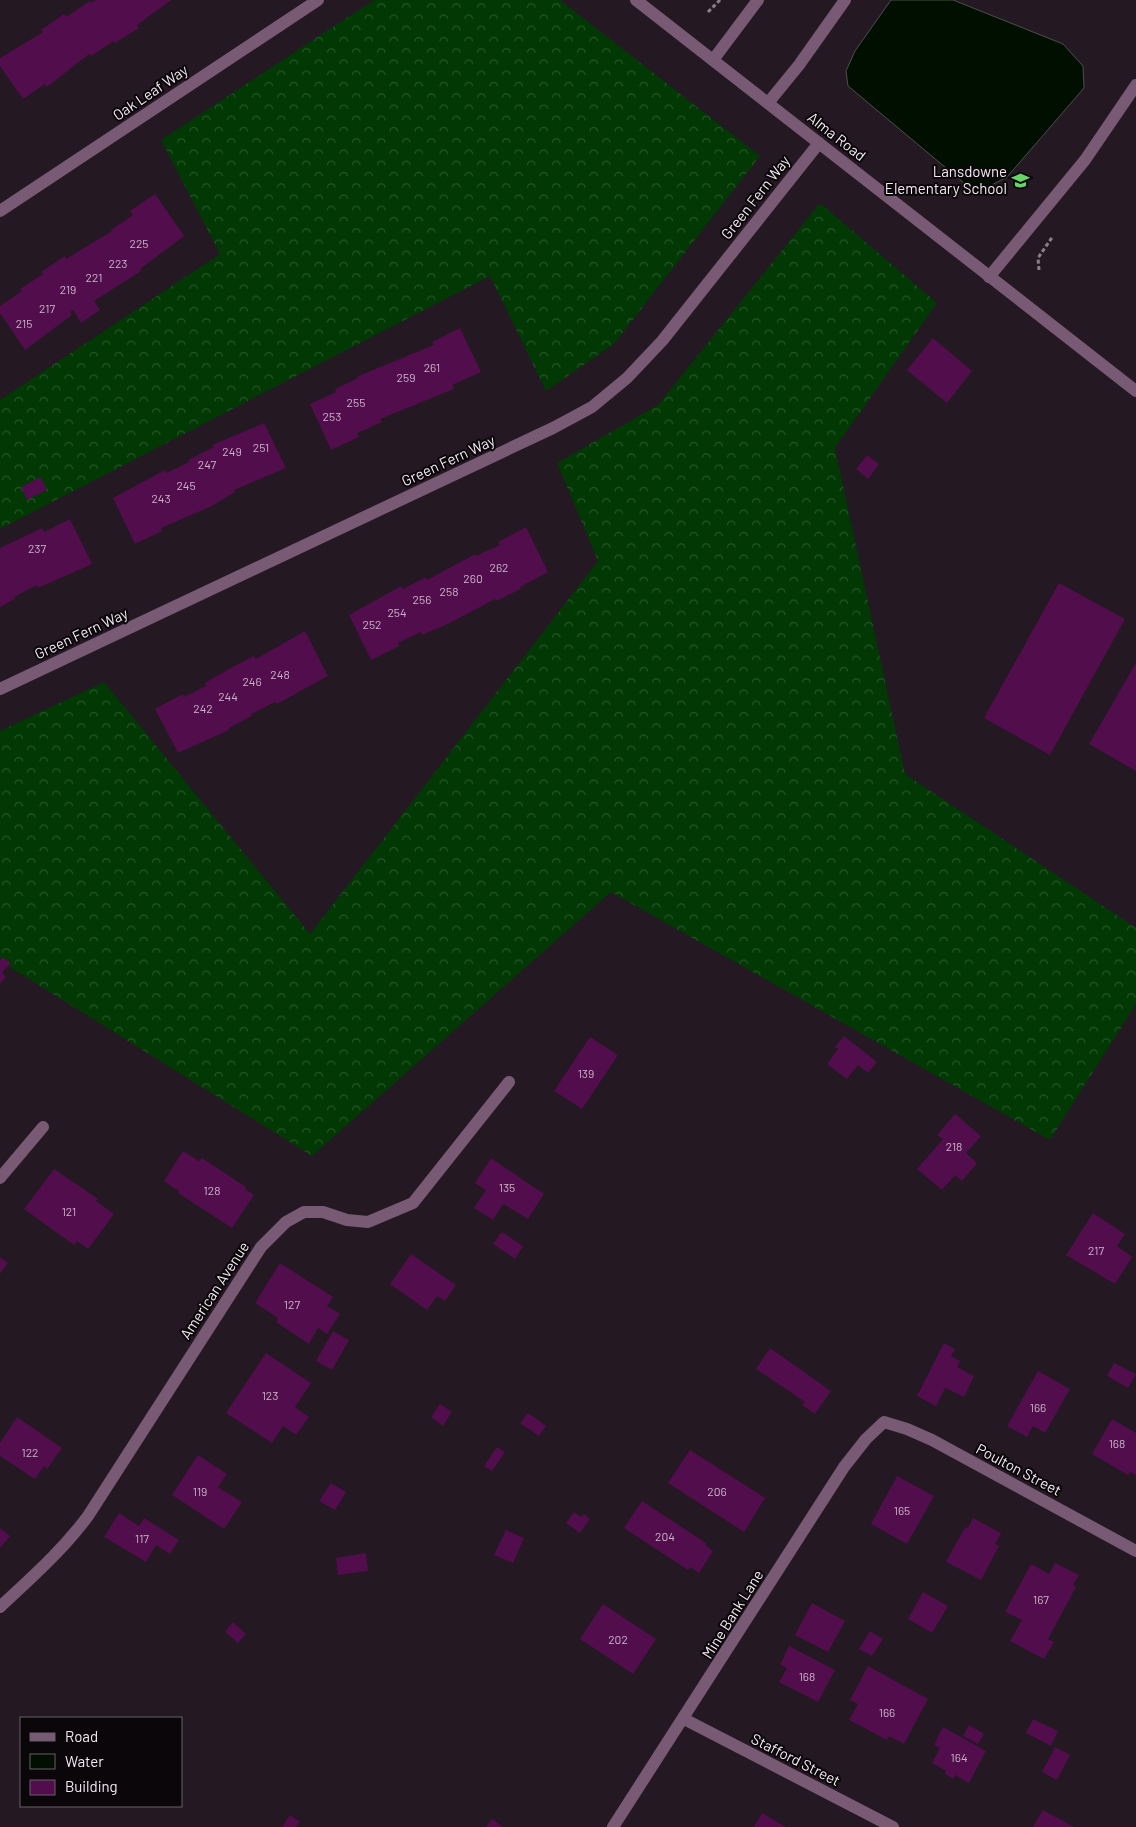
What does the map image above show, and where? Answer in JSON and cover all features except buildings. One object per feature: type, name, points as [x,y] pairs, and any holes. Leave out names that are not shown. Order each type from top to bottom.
[{"type":"street","name":"Oak Leaf Way","points":[[0,211],[318,0]]},
{"type":"street","name":"Alma Road","points":[[636,0],[1136,392]]},
{"type":"street","points":[[713,60],[758,0]]},
{"type":"street","points":[[768,103],[799,66],[844,0]]},
{"type":"street","points":[[988,277],[1085,160],[1136,85]]},
{"type":"street","name":"Green Fern Way","points":[[0,689],[553,428],[592,407],[627,378],[662,341],[819,142]]},
{"type":"street","name":"American Avenue","points":[[0,1608],[50,1561],[71,1539],[88,1516],[261,1247],[286,1222],[304,1212],[323,1212],[346,1220],[368,1222],[413,1203],[509,1082]]},
{"type":"street","points":[[0,1178],[43,1127]]},
{"type":"street","name":"Poulton Street","points":[[884,1422],[907,1429],[932,1440],[1136,1551]]},
{"type":"street","name":"Mine Bank Lane","points":[[613,1827],[844,1467],[866,1439],[884,1422]]},
{"type":"street","name":"Stafford Street","points":[[684,1719],[893,1827]]},
{"type":"path","points":[[708,12],[720,0]]},
{"type":"green space","points":[[374,0],[560,0],[760,156],[614,344],[546,391],[490,276],[0,529],[0,400],[220,254],[161,140]]},
{"type":"green space","points":[[820,203],[937,303],[835,448],[905,774],[1136,928],[1136,1004],[1050,1140],[611,892],[312,1156],[0,961],[0,731],[104,682],[310,934],[598,561],[557,463],[658,405]]},
{"type":"water","points":[[891,0],[953,0],[1063,44],[1083,66],[1084,88],[1007,177],[976,193],[848,86],[846,71],[855,51]]},
{"type":"place","name":"Lansdowne Elementary School","points":[[1021,180]]}]
